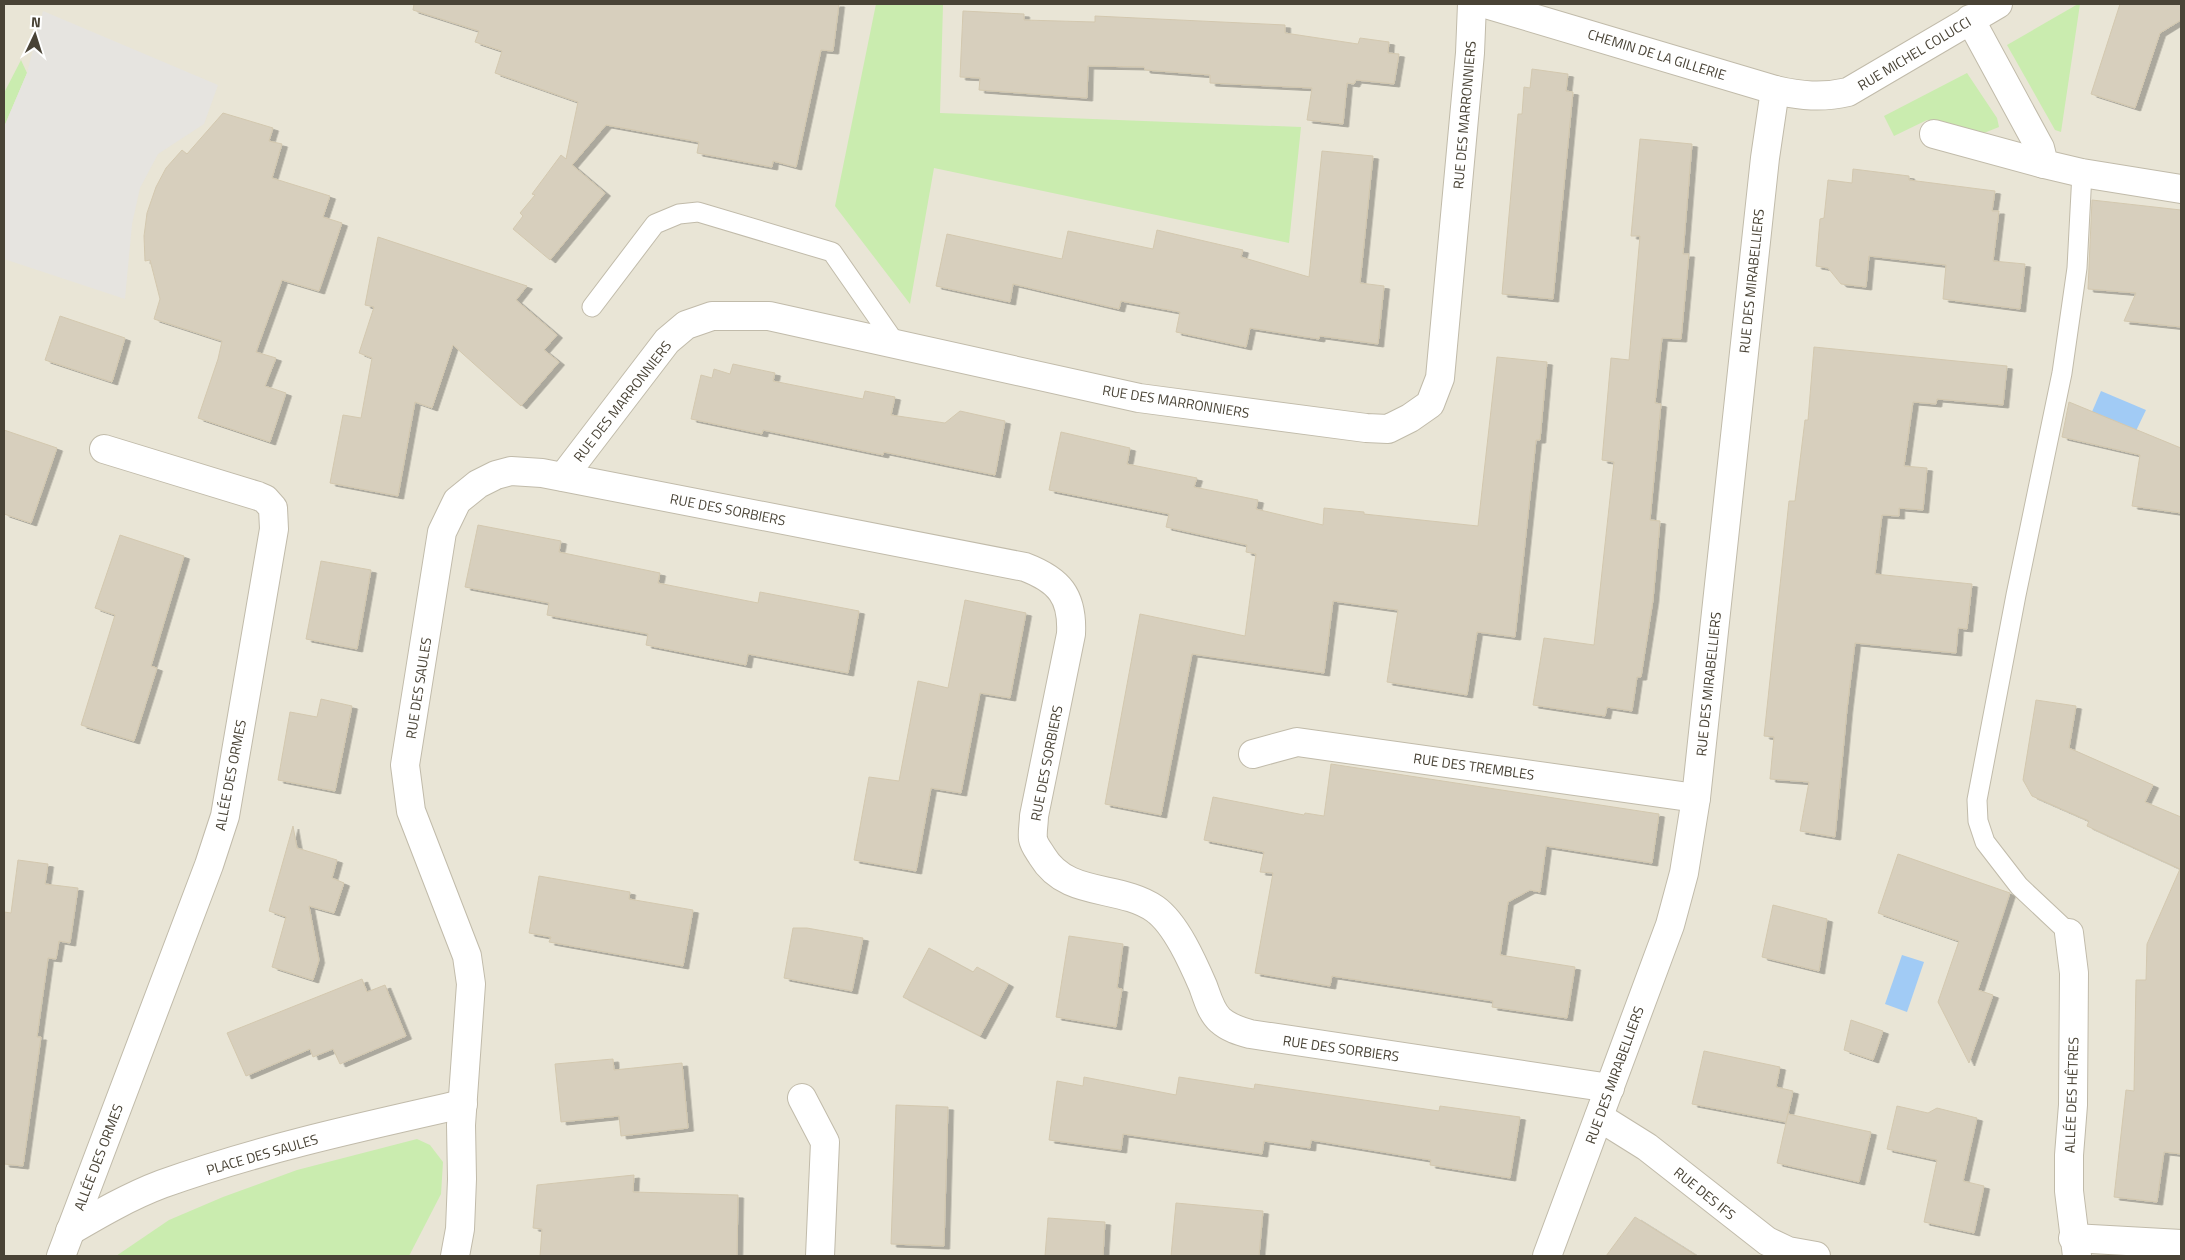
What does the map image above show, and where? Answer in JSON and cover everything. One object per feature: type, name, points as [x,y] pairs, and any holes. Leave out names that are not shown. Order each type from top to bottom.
[{"type":"street","name":"RUE DES MARRONNIERS","points":[[563,477],[667,341],[686,325],[712,316],[769,316],[1139,398],[1366,428],[1388,429],[1410,418],[1430,404],[1440,378],[1470,53],[1472,4]]},
{"type":"street","name":"CHEMIN DE LA GILLERIE","points":[[1486,4],[1775,90],[1812,97],[1829,97]]},
{"type":"street","name":"RUE MICHEL COLUCCI","points":[[1829,97],[1848,92],[1998,4]]},
{"type":"street","points":[[1970,20],[2040,148],[2044,164]]},
{"type":"street","name":"RUE DES MIRABELLIERS","points":[[1547,1256],[1670,925],[1684,873],[1696,798],[1764,168],[1775,90]]},
{"type":"street","points":[[1934,134],[2082,173],[2181,189]]},
{"type":"street","name":"ALLÉE DES ORMES","points":[[61,1256],[206,874],[225,816],[274,529],[273,508],[258,496],[104,449]]},
{"type":"street","name":"RUE DES SAULES","points":[[463,1104],[471,984],[467,956],[411,811],[405,765],[442,532],[456,500],[496,475],[511,470],[563,477]]},
{"type":"street","name":"RUE DES SORBIERS","points":[[563,477],[1025,567],[1042,573],[1054,581],[1062,590],[1068,602],[1072,618],[1071,634],[1034,816],[1033,841],[1045,860],[1061,878],[1129,898],[1156,910],[1175,932],[1193,962],[1210,1004],[1219,1019],[1233,1029],[1250,1034],[1610,1088]]},
{"type":"street","name":"RUE DES TREMBLES","points":[[1253,754],[1297,742],[1696,798]]},
{"type":"street","name":"ALLÉE DES HÊTRES","points":[[2069,933],[2074,973],[2073,1105],[2069,1155],[2075,1247]]},
{"type":"street","points":[[802,1098],[825,1142],[820,1256]]},
{"type":"street","points":[[455,1256],[460,1229],[463,1104]]},
{"type":"street","name":"PLACE DES SAULES","points":[[70,1231],[98,1215],[160,1185],[294,1142],[463,1104]]},
{"type":"street","name":"RUE DES IFS","points":[[1599,1117],[1647,1147],[1766,1241],[1788,1251],[1816,1256]]},
{"type":"street","points":[[2075,1247],[2181,1244]]},
{"type":"lane","points":[[2069,933],[2019,886],[1985,842],[1978,821],[1977,800],[2016,595],[2062,373],[2077,268],[2082,173]]},
{"type":"lane","points":[[592,307],[655,224],[679,214],[698,212],[832,252],[896,344]]},
{"type":"shaded area","points":[[4,4],[2181,4],[2181,1256],[4,1256]]},
{"type":"shaded area","points":[[43,11],[218,85],[204,124],[158,154],[140,188],[132,224],[125,299],[4,259],[4,127],[27,73]]},
{"type":"green space","points":[[876,4],[943,5],[940,113],[1301,127],[1289,243],[934,168],[910,304],[835,206]]},
{"type":"green space","points":[[2080,4],[2061,132],[2055,130],[2007,45]]},
{"type":"green space","points":[[21,60],[27,73],[4,127],[4,93]]},
{"type":"green space","points":[[1967,73],[1997,118],[1999,127],[1984,133],[1927,120],[1894,136],[1884,116]]},
{"type":"green space","points":[[417,1139],[430,1145],[443,1162],[441,1194],[409,1256],[116,1256],[169,1220],[223,1197],[297,1170]]},
{"type":"water","points":[[2101,391],[2146,410],[2135,433],[2091,414]]},
{"type":"water","points":[[1902,955],[1924,962],[1907,1012],[1885,1004]]},
{"type":"building","points":[[414,4],[839,4],[833,51],[821,50],[796,167],[773,161],[772,167],[697,153],[699,142],[606,125],[572,165],[605,193],[550,260],[513,229],[523,216],[520,213],[535,195],[532,194],[561,155],[566,159],[578,102],[495,73],[502,51],[475,42],[479,31],[413,10]]},
{"type":"building","points":[[2120,4],[2181,4],[2181,20],[2160,33],[2135,108],[2091,94]]},
{"type":"building","points":[[963,11],[1024,14],[1024,20],[1095,22],[1095,16],[1285,25],[1285,33],[1358,44],[1360,38],[1389,42],[1388,53],[1399,54],[1394,84],[1356,80],[1354,84],[1347,83],[1343,124],[1307,120],[1312,88],[1210,83],[1210,75],[1145,70],[1144,67],[1088,66],[1087,98],[979,90],[980,78],[960,77]]},
{"type":"building","points":[[1532,69],[1568,74],[1566,91],[1573,92],[1553,299],[1502,294],[1518,114],[1522,114],[1524,87],[1530,88]]},
{"type":"building","points":[[223,113],[273,128],[269,141],[282,144],[272,178],[330,196],[323,217],[342,223],[319,291],[282,280],[256,352],[276,358],[265,386],[286,393],[270,442],[198,418],[218,359],[222,341],[154,319],[160,299],[150,260],[145,261],[144,236],[147,213],[156,187],[166,168],[182,150],[187,154]]},
{"type":"building","points":[[1640,139],[1692,144],[1683,254],[1689,254],[1681,339],[1662,338],[1655,403],[1661,404],[1650,520],[1660,521],[1653,600],[1641,677],[1637,677],[1632,711],[1607,707],[1605,716],[1533,705],[1544,638],[1594,645],[1614,462],[1602,460],[1611,358],[1629,360],[1640,236],[1631,236]]},
{"type":"building","points":[[1322,151],[1373,156],[1360,283],[1384,286],[1378,344],[1320,336],[1319,339],[1250,328],[1246,347],[1176,332],[1180,312],[1121,301],[1119,309],[1013,284],[1010,302],[936,286],[947,234],[1062,259],[1068,231],[1153,249],[1157,230],[1243,250],[1241,257],[1309,277]]},
{"type":"building","points":[[1853,169],[1909,176],[1909,180],[1995,191],[1992,211],[1999,211],[1993,261],[2025,264],[2020,309],[1943,299],[1946,265],[1869,256],[1866,287],[1841,284],[1828,268],[1816,266],[1820,219],[1824,218],[1828,180],[1852,183]]},
{"type":"building","points":[[2092,200],[2181,210],[2181,327],[2124,321],[2136,293],[2088,289]]},
{"type":"building","points":[[378,237],[527,286],[516,300],[557,335],[544,350],[559,362],[521,406],[453,345],[432,408],[415,402],[398,496],[330,483],[343,415],[361,418],[372,358],[359,353],[374,307],[365,305]]},
{"type":"building","points":[[60,316],[125,338],[112,382],[45,360]]},
{"type":"building","points":[[1814,347],[2007,366],[2003,405],[1937,399],[1936,404],[1913,402],[1904,466],[1927,468],[1923,510],[1899,508],[1899,516],[1882,515],[1875,574],[1972,584],[1967,629],[1958,628],[1956,653],[1855,643],[1835,837],[1800,831],[1809,782],[1770,779],[1774,737],[1764,736],[1789,501],[1795,501],[1805,420],[1808,420]]},
{"type":"building","points":[[1497,357],[1547,362],[1540,440],[1536,440],[1515,637],[1477,632],[1467,695],[1387,682],[1398,610],[1333,601],[1324,673],[1192,654],[1161,815],[1105,804],[1140,614],[1245,636],[1256,554],[1246,552],[1247,545],[1166,527],[1169,514],[1049,490],[1061,432],[1130,448],[1127,464],[1197,478],[1194,487],[1258,500],[1256,509],[1323,525],[1324,508],[1478,526]]},
{"type":"building","points":[[733,364],[775,373],[773,381],[863,399],[865,391],[895,397],[891,415],[945,423],[960,411],[1005,421],[995,475],[884,452],[883,455],[763,430],[762,434],[691,419],[701,375],[712,378],[714,369],[730,374]]},
{"type":"building","points":[[2069,402],[2181,448],[2181,513],[2132,506],[2140,455],[2062,437]]},
{"type":"building","points":[[4,430],[57,448],[31,523],[4,514]]},
{"type":"building","points":[[478,525],[561,541],[559,552],[660,573],[658,583],[758,603],[760,592],[859,611],[848,673],[748,654],[746,665],[646,645],[648,634],[547,615],[549,603],[465,587]]},
{"type":"building","points":[[120,535],[184,556],[151,666],[157,668],[134,741],[81,725],[115,615],[95,608]]},
{"type":"building","points":[[321,561],[371,570],[357,649],[306,639]]},
{"type":"building","points":[[965,600],[1026,613],[1010,698],[980,693],[961,793],[931,788],[916,871],[854,860],[869,777],[899,781],[918,681],[948,688]]},
{"type":"building","points":[[321,699],[352,706],[335,791],[278,780],[290,712],[317,717]]},
{"type":"building","points":[[2036,700],[2076,706],[2069,748],[2153,785],[2145,802],[2181,817],[2181,1154],[2164,1152],[2157,1202],[2114,1197],[2126,1090],[2134,1091],[2136,980],[2146,980],[2147,944],[2180,869],[2087,826],[2089,821],[2032,796],[2023,780]]},
{"type":"building","points":[[1331,764],[1659,814],[1652,863],[1546,846],[1540,892],[1530,890],[1508,902],[1500,955],[1575,967],[1567,1018],[1492,1007],[1493,1001],[1332,976],[1330,986],[1255,973],[1273,873],[1260,872],[1264,852],[1204,840],[1213,797],[1304,815],[1305,813],[1324,816]]},
{"type":"building","points":[[293,826],[297,848],[337,860],[332,878],[344,883],[334,913],[309,906],[319,960],[313,980],[272,967],[286,917],[269,911]]},
{"type":"building","points":[[1898,854],[2010,893],[1978,990],[1993,995],[1969,1063],[1938,1002],[1959,941],[1878,913]]},
{"type":"building","points":[[18,860],[48,864],[45,884],[78,888],[70,943],[59,941],[56,959],[48,958],[37,1037],[41,1037],[23,1166],[4,1164],[4,912],[11,913]]},
{"type":"building","points":[[539,876],[630,892],[629,899],[693,910],[683,966],[549,942],[551,937],[529,933]]},
{"type":"building","points":[[1773,905],[1827,919],[1819,971],[1762,957]]},
{"type":"building","points":[[793,928],[807,928],[863,938],[852,991],[784,978]]},
{"type":"building","points":[[1069,936],[1123,944],[1117,988],[1122,989],[1116,1027],[1056,1017]]},
{"type":"building","points":[[929,948],[973,972],[977,967],[1008,984],[980,1036],[903,997]]},
{"type":"building","points":[[362,979],[367,992],[385,985],[406,1036],[340,1064],[333,1049],[313,1057],[310,1049],[246,1076],[227,1033]]},
{"type":"building","points":[[1851,1020],[1883,1031],[1873,1060],[1844,1050]]},
{"type":"building","points":[[1704,1051],[1780,1067],[1776,1087],[1793,1091],[1786,1122],[1692,1104]]},
{"type":"building","points":[[613,1059],[614,1070],[682,1063],[688,1128],[621,1136],[619,1116],[561,1122],[555,1064]]},
{"type":"building","points":[[1084,1077],[1176,1095],[1179,1077],[1254,1089],[1255,1084],[1439,1111],[1440,1106],[1520,1117],[1510,1178],[1430,1165],[1431,1160],[1311,1140],[1310,1148],[1264,1141],[1262,1154],[1123,1134],[1121,1150],[1049,1140],[1057,1081],[1083,1086]]},
{"type":"building","points":[[896,1105],[948,1107],[944,1246],[891,1244]]},
{"type":"building","points":[[1897,1106],[1928,1113],[1937,1108],[1977,1118],[1963,1181],[1984,1186],[1974,1233],[1924,1222],[1937,1160],[1887,1149]]},
{"type":"building","points":[[1788,1114],[1871,1132],[1859,1182],[1777,1163]]},
{"type":"building","points":[[634,1175],[633,1192],[738,1195],[737,1256],[540,1256],[542,1229],[533,1228],[537,1185]]},
{"type":"building","points":[[1176,1203],[1263,1211],[1259,1256],[1171,1256]]},
{"type":"building","points":[[1635,1217],[1697,1256],[1606,1256]]},
{"type":"building","points":[[1048,1218],[1105,1222],[1103,1256],[1045,1256]]}]
